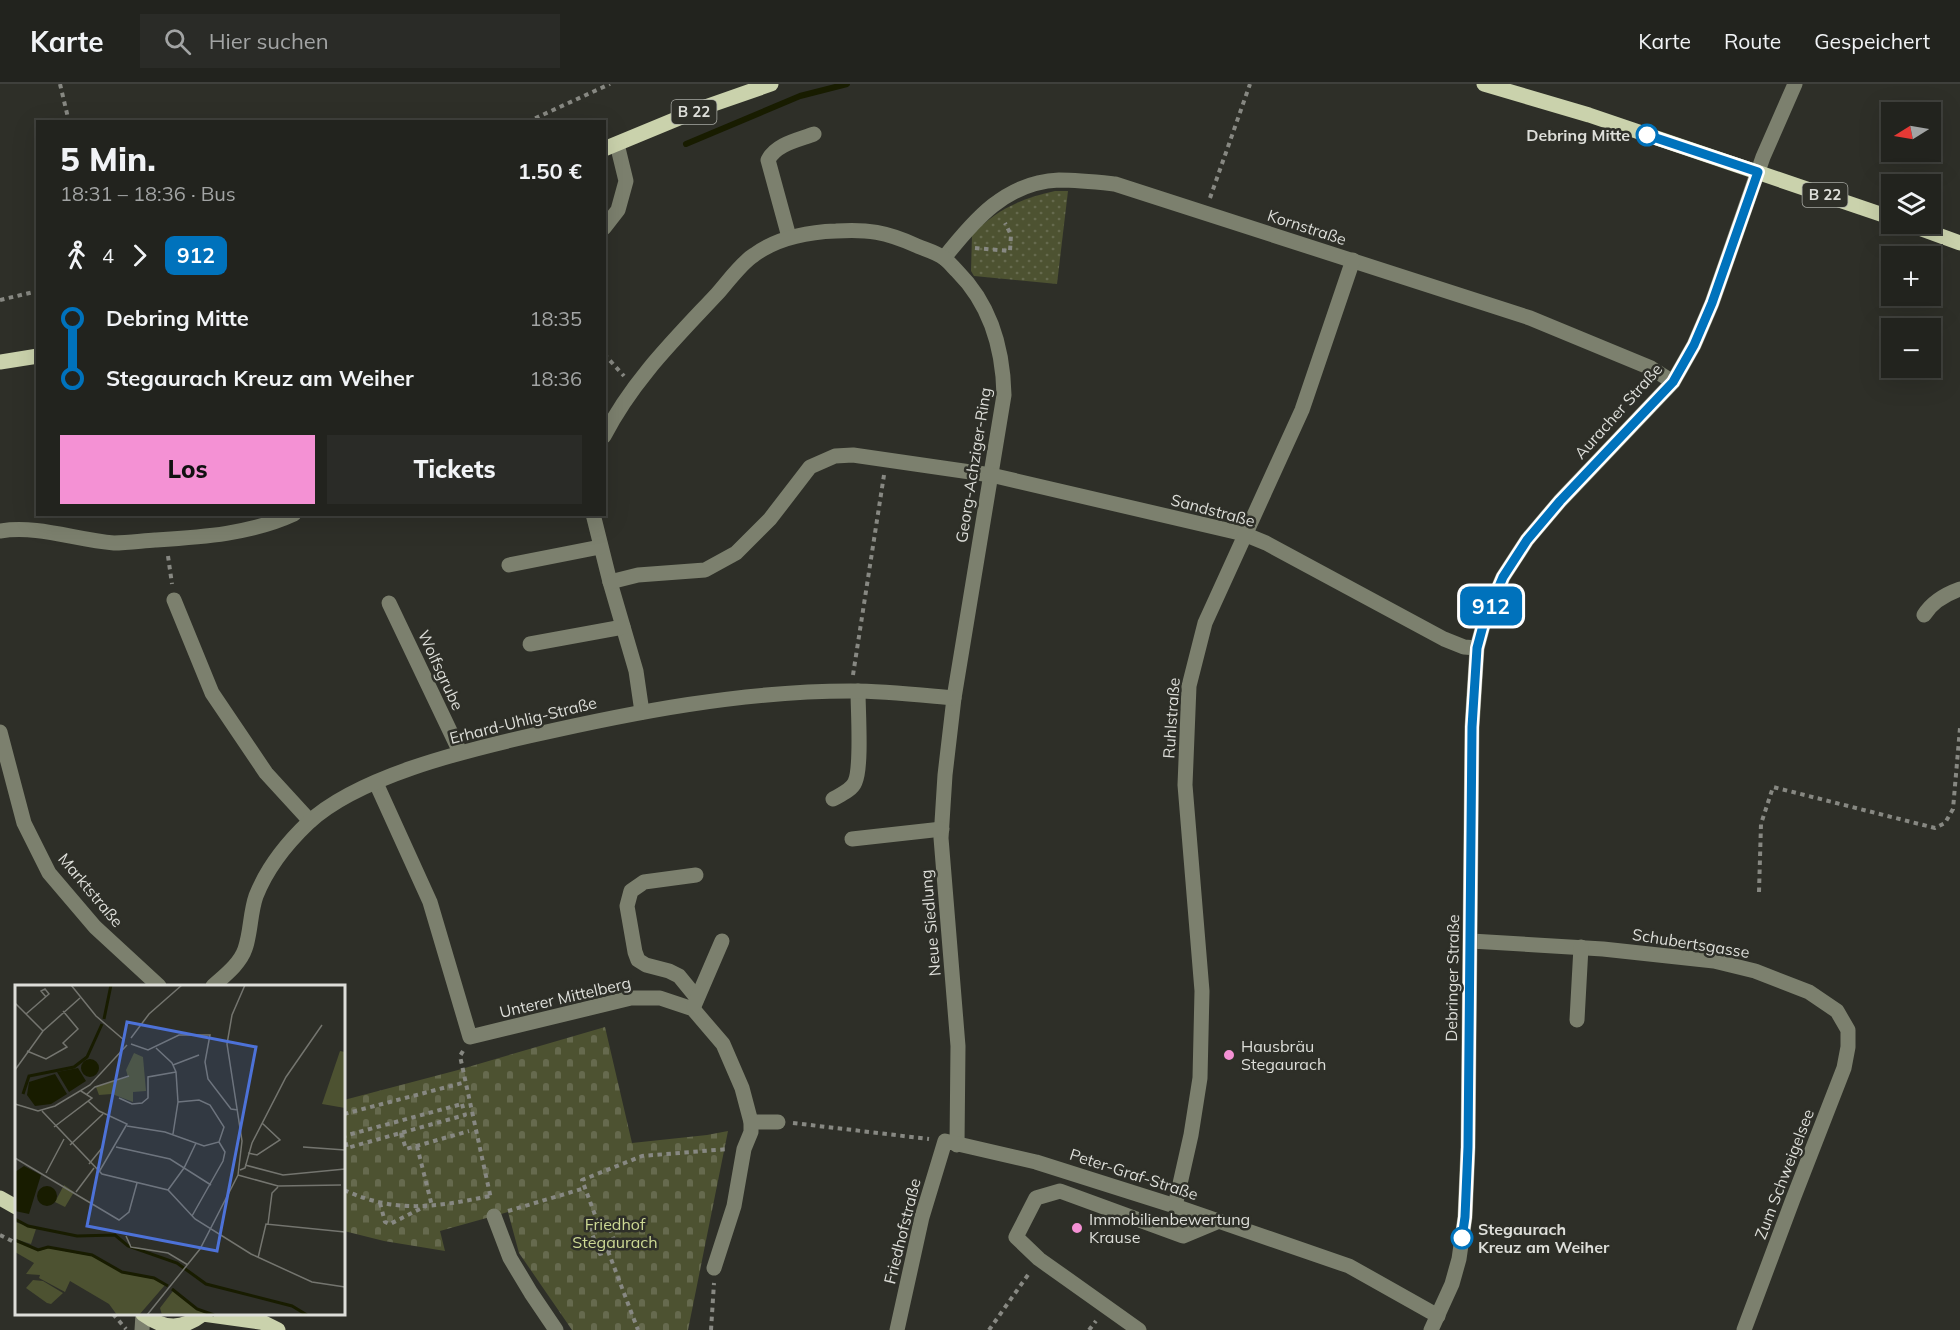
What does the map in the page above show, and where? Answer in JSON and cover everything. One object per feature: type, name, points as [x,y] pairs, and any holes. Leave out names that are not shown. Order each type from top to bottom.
[{"type":"main road","name":"B 22","points":[[611,147],[708,106],[771,84]]},
{"type":"main road","name":"B 22","points":[[1484,84],[1589,115],[1881,214]]},
{"type":"main road","points":[[1935,234],[1960,243]]},
{"type":"main road","points":[[0,362],[36,356]]},
{"type":"main road","points":[[0,1198],[15,1206]]},
{"type":"main road","points":[[144,1315],[166,1328],[187,1324],[201,1315]]},
{"type":"main road","points":[[216,1315],[254,1318],[278,1330]]},
{"type":"street","name":"Auracher Straße","points":[[1484,622],[1503,577],[1527,540],[1560,501],[1673,382],[1694,345],[1712,303],[1758,172],[1795,84]]},
{"type":"street","points":[[789,237],[768,160],[771,154],[780,147],[814,134]]},
{"type":"street","points":[[606,225],[618,210],[626,181],[611,147]]},
{"type":"street","name":"Kornstraße","points":[[944,258],[971,224],[999,201],[1026,187],[1057,180],[1115,184],[1530,318],[1651,368],[1673,382]]},
{"type":"street","name":"Georg-Achziger-Ring","points":[[606,432],[618,410],[643,374],[754,255],[789,237],[828,231],[864,229],[899,238],[944,258],[967,281],[993,325],[1000,350],[1004,395],[954,698]]},
{"type":"street","name":"Ruhlstraße","points":[[1175,1206],[1191,1135],[1200,1078],[1202,991],[1185,785],[1189,686],[1205,623],[1302,410],[1353,260]]},
{"type":"street","name":"Sandstraße","points":[[610,582],[638,575],[705,570],[736,553],[770,519],[810,467],[835,456],[853,455],[991,475],[1244,534],[1266,543],[1444,639],[1464,647],[1477,648]]},
{"type":"street","points":[[0,531],[13,529],[43,531],[114,543],[228,534],[287,516]]},
{"type":"street","points":[[592,516],[636,671],[642,712]]},
{"type":"street","points":[[509,565],[600,547]]},
{"type":"street","points":[[1924,615],[1928,608],[1940,599],[1960,589]]},
{"type":"street","points":[[174,600],[212,693],[266,773],[310,821]]},
{"type":"street","name":"Wolfsgrube","points":[[389,603],[460,752]]},
{"type":"street","name":"Debringer Straße","points":[[1435,1323],[1452,1284],[1459,1259],[1465,1217],[1471,941],[1472,727],[1477,648],[1484,622]]},
{"type":"street","points":[[530,644],[623,627]]},
{"type":"street","points":[[832,799],[855,784],[858,770],[855,691]]},
{"type":"street","name":"Erhard-Uhlig-Straße","points":[[215,985],[238,962],[245,951],[255,899],[268,869],[292,838],[337,801],[376,783],[460,752],[642,712],[754,695],[855,691],[954,698]]},
{"type":"street","name":"Neue Siedlung","points":[[951,1143],[958,1046],[942,829],[945,775],[954,698]]},
{"type":"street","name":"Marktstraße","points":[[0,732],[24,823],[49,873],[95,927],[157,985]]},
{"type":"street","points":[[376,783],[430,902],[470,1037]]},
{"type":"street","points":[[852,839],[942,829]]},
{"type":"street","points":[[696,874],[644,882],[631,891],[627,906],[638,960],[679,976],[723,1044],[742,1088],[751,1122],[751,1132],[744,1149],[734,1206],[714,1268]]},
{"type":"street","points":[[695,1004],[722,941]]},
{"type":"street","name":"Schubertsgasse","points":[[1471,941],[1581,947],[1714,961],[1755,971],[1809,992],[1837,1011],[1848,1030]]},
{"type":"street","points":[[1577,1020],[1581,947]]},
{"type":"street","name":"Unterer Mittelberg","points":[[470,1037],[631,998],[660,998],[695,1004]]},
{"type":"street","name":"Zum Schweigelsee","points":[[1744,1330],[1844,1068],[1848,1030]]},
{"type":"street","points":[[751,1122],[778,1122]]},
{"type":"street","name":"Peter-Graf-Straße","points":[[951,1143],[1036,1162],[1175,1206],[1349,1266],[1435,1323]]},
{"type":"street","name":"Friedhofstraße","points":[[897,1330],[922,1217],[951,1143]]},
{"type":"street","points":[[1139,1330],[1039,1259],[1016,1237],[1036,1198],[1060,1191],[1183,1236],[1219,1221]]},
{"type":"street","points":[[494,1216],[510,1258],[556,1330]]},
{"type":"street","points":[[142,1330],[143,1315]]},
{"type":"path","points":[[60,84],[69,120]]},
{"type":"path","points":[[530,120],[610,84]]},
{"type":"path","points":[[1204,213],[1250,84]]},
{"type":"path","points":[[958,240],[971,248],[1010,251],[1011,235],[1005,223]]},
{"type":"path","points":[[0,300],[36,291]]},
{"type":"path","points":[[606,356],[634,386]]},
{"type":"path","points":[[855,691],[886,461]]},
{"type":"path","points":[[165,540],[174,600]]},
{"type":"path","points":[[1759,892],[1761,824],[1773,787],[1935,828],[1945,824],[1953,809],[1960,728]]},
{"type":"path","points":[[345,1190],[393,1206],[432,1206],[490,1194],[460,1056],[470,1037]]},
{"type":"path","points":[[345,1114],[466,1082]]},
{"type":"path","points":[[345,1136],[462,1104],[465,1115],[347,1148],[345,1140]]},
{"type":"path","points":[[778,1122],[951,1143]]},
{"type":"path","points":[[401,1133],[406,1149],[469,1131]]},
{"type":"path","points":[[417,1146],[432,1206]]},
{"type":"path","points":[[598,1223],[582,1180],[642,1156],[744,1149]]},
{"type":"path","points":[[494,1216],[585,1188]]},
{"type":"path","points":[[380,1203],[385,1222],[390,1224],[426,1206]]},
{"type":"path","points":[[606,1220],[617,1247],[600,1254],[589,1226],[598,1223],[606,1220]]},
{"type":"path","points":[[0,1235],[15,1243]]},
{"type":"path","points":[[608,1251],[638,1330]]},
{"type":"path","points":[[988,1330],[1039,1259]]},
{"type":"path","points":[[711,1330],[714,1268]]},
{"type":"path","points":[[114,1315],[122,1326]]},
{"type":"green space","points":[[1055,191],[1068,191],[1057,284],[974,276],[971,271],[972,235],[1010,206],[1031,197]]},
{"type":"green space","name":"Friedhof Stegaurach","points":[[605,1027],[632,1143],[728,1131],[688,1330],[572,1330],[519,1253],[508,1212],[440,1231],[445,1251],[384,1241],[345,1231],[345,1100],[458,1070]]},
{"type":"waterway","points":[[686,144],[800,96],[847,84]]},
{"type":"bus line","name":"912","points":[[1462,1238],[1468,1147],[1472,727],[1477,648],[1484,622],[1503,577],[1527,540],[1560,501],[1673,382],[1694,345],[1712,303],[1758,172],[1647,135]]},
{"type":"place","name":"Debring Mitte","points":[[1647,135]]},
{"type":"place","name":"Hausbräu Stegaurach","points":[[1229,1055]]},
{"type":"place","name":"Immobilienbewertung Krause","points":[[1077,1228]]},
{"type":"place","name":"Stegaurach Kreuz am Weiher","points":[[1462,1238]]}]
